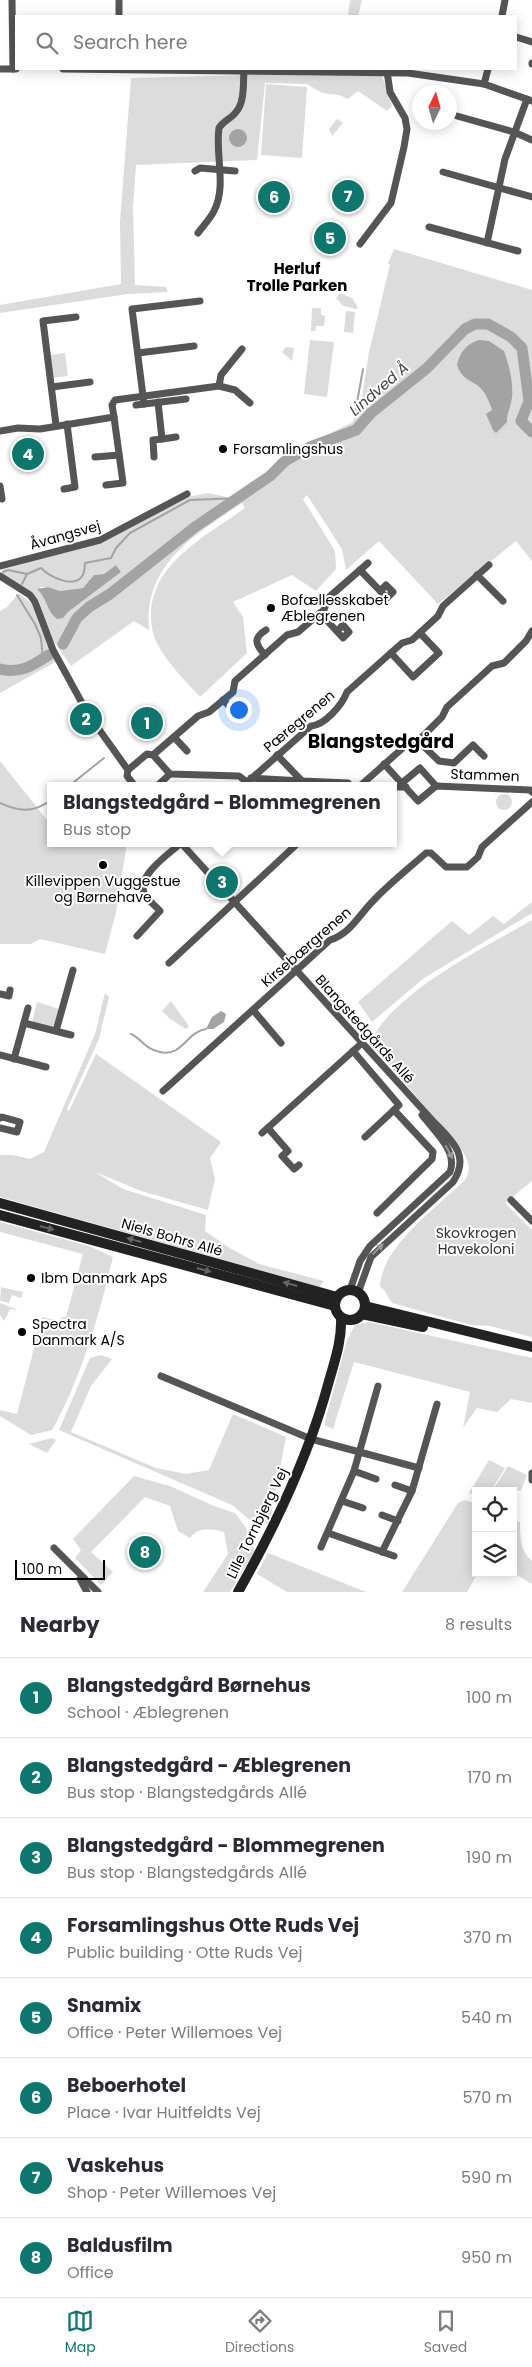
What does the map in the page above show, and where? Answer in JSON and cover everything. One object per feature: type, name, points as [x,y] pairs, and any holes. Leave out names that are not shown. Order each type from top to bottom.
[{"type":"street","points":[[0,69],[15,69],[12,0]]},
{"type":"street","points":[[119,0],[119,15]]},
{"type":"street","points":[[502,15],[505,0]]},
{"type":"street","points":[[517,37],[532,42]]},
{"type":"street","points":[[198,233],[215,209],[220,189],[219,128],[223,122],[238,111],[241,104],[244,70],[387,71],[484,84],[530,100],[514,132],[497,186],[486,243]]},
{"type":"street","points":[[484,84],[488,70]]},
{"type":"street","points":[[360,244],[391,203],[404,147],[406,122],[390,92],[387,71]]},
{"type":"street","points":[[457,116],[514,132],[532,140]]},
{"type":"street","points":[[195,171],[200,168],[219,171],[230,169],[235,171]]},
{"type":"street","points":[[442,172],[497,186],[532,198]]},
{"type":"street","points":[[429,227],[518,251]]},
{"type":"street","points":[[144,404],[132,309],[200,301]]},
{"type":"street","points":[[56,425],[43,321],[76,317]]},
{"type":"street","points":[[138,353],[194,346]]},
{"type":"street","points":[[219,386],[222,375],[242,349]]},
{"type":"street","points":[[52,387],[90,382]]},
{"type":"street","points":[[106,485],[123,483],[112,405],[115,400],[219,386],[235,390],[250,403]]},
{"type":"street","points":[[136,405],[186,399]]},
{"type":"street","points":[[158,402],[162,439]]},
{"type":"street","points":[[0,431],[18,428],[40,429],[114,417]]},
{"type":"street","points":[[64,489],[75,487],[67,424]]},
{"type":"street","points":[[154,458],[153,440],[176,437]]},
{"type":"street","points":[[95,457],[119,455]]},
{"type":"street","points":[[0,486],[2,499]]},
{"type":"street","name":"Åvangsvej","points":[[0,566],[100,540],[187,494]]},
{"type":"street","points":[[153,755],[198,716],[209,712],[233,692],[235,681],[288,635],[298,632],[320,613],[328,598],[368,563]]},
{"type":"street","name":"Pæregrenen","points":[[247,782],[311,726],[317,726],[343,702],[347,692],[402,643],[412,640],[420,633],[438,616],[443,606],[489,565]]},
{"type":"street","points":[[360,570],[380,591]]},
{"type":"street","points":[[477,575],[503,601]]},
{"type":"street","points":[[0,576],[36,602],[53,650],[88,714],[128,770]]},
{"type":"street","points":[[320,613],[337,631]]},
{"type":"street","points":[[265,655],[256,642],[258,635],[266,630]]},
{"type":"street","points":[[364,782],[405,746],[418,741],[442,717],[447,707],[492,666],[504,663],[526,641],[532,631]]},
{"type":"street","points":[[391,653],[413,677],[439,653],[420,633]]},
{"type":"street","points":[[223,700],[235,712]]},
{"type":"street","points":[[174,737],[187,751]]},
{"type":"street","points":[[418,741],[439,761],[454,763],[473,745],[484,756]]},
{"type":"street","points":[[132,782],[127,776],[128,770],[147,754],[153,755],[170,774]]},
{"type":"street","points":[[277,755],[302,781]]},
{"type":"street","name":"Stammen","points":[[384,764],[418,802],[436,786],[530,790],[532,792]]},
{"type":"street","name":"Stammen","points":[[397,787],[404,786],[420,768],[436,786]]},
{"type":"street","points":[[161,782],[170,774],[240,776],[247,782],[317,782]]},
{"type":"street","name":"Kirsebærgrenen","points":[[163,1091],[330,940],[338,937],[353,924],[371,902],[426,853],[431,853],[446,867],[467,867],[478,857],[482,847],[532,802]]},
{"type":"street","points":[[137,936],[160,910],[143,890],[146,875],[177,847]]},
{"type":"street","name":"Blangstedgårds Allé","points":[[185,847],[456,1146],[460,1154],[460,1167],[453,1182],[371,1258],[354,1292]]},
{"type":"street","points":[[169,963],[294,847]]},
{"type":"street","points":[[56,1031],[73,970]]},
{"type":"street","points":[[0,994],[9,996],[10,990]]},
{"type":"street","points":[[14,1059],[28,1008]]},
{"type":"street","points":[[253,1010],[281,1043]]},
{"type":"street","points":[[24,1023],[71,1036]]},
{"type":"street","points":[[299,1165],[294,1169],[282,1156],[288,1151],[265,1130],[362,1043]]},
{"type":"street","points":[[353,1051],[399,1105],[365,1137]]},
{"type":"street","points":[[0,1055],[46,1068]]},
{"type":"street","points":[[377,1213],[432,1159],[432,1152],[394,1110]]},
{"type":"street","points":[[0,1118],[20,1122],[17,1132],[0,1128]]},
{"type":"street","points":[[511,1200],[532,1221]]},
{"type":"street","name":"Niels Bohrs Allé","points":[[0,1203],[336,1302]]},
{"type":"street","name":"Niels Bohrs Allé","points":[[0,1215],[336,1302]]},
{"type":"street","points":[[363,1310],[363,1298],[354,1292],[343,1292],[336,1302],[346,1319],[363,1310],[410,1325],[466,1332],[532,1347]]},
{"type":"street","name":"Lille Tornbjerg Vej","points":[[238,1592],[284,1506],[311,1439],[325,1397],[346,1319]]},
{"type":"street","points":[[161,1376],[311,1439],[419,1468]]},
{"type":"street","points":[[321,1548],[354,1471],[378,1386]]},
{"type":"street","points":[[382,1552],[412,1491],[437,1404]]},
{"type":"street","points":[[354,1471],[376,1479]]},
{"type":"street","points":[[532,1473],[532,1480]]},
{"type":"street","points":[[395,1485],[412,1491]]},
{"type":"street","points":[[342,1501],[363,1508]]},
{"type":"street","points":[[382,1515],[398,1521]]},
{"type":"street","points":[[328,1533],[394,1556]]},
{"type":"street","points":[[54,1548],[98,1592]]},
{"type":"street","points":[[77,1572],[87,1592]]},
{"type":"street","points":[[88,1583],[91,1592]]},
{"type":"green space","points":[[350,0],[362,0],[358,15],[348,15]]},
{"type":"green space","points":[[252,75],[382,76],[392,106],[387,111],[358,91],[348,99],[339,95],[322,93],[307,84],[265,83],[257,160],[136,165],[133,207],[135,285],[166,287],[168,292],[128,294],[0,313],[0,305],[121,284],[120,221],[131,78]]},
{"type":"green space","points":[[266,84],[307,87],[302,158],[261,155]]},
{"type":"green space","points":[[337,119],[343,123],[332,136],[329,129]]},
{"type":"green space","points":[[394,249],[532,290],[532,561],[516,541],[438,604],[379,541],[346,570],[342,549],[307,495],[303,499],[335,551],[336,569],[316,591],[292,575],[233,602],[243,617],[247,653],[200,697],[171,664],[155,640],[151,617],[154,595],[161,579],[172,564],[200,539],[245,508],[242,503],[190,540],[164,569],[155,587],[150,607],[149,630],[134,621],[71,666],[50,636],[39,601],[3,575],[2,570],[101,541],[187,497],[208,493],[240,500],[283,468],[291,453],[353,422],[362,397],[369,352],[390,265],[388,263]],"holes":[[[504,351],[512,387],[512,398],[507,422],[492,410],[488,399],[479,386]],[[116,565],[121,572],[68,612],[63,618],[46,601],[40,587],[48,587],[60,591],[83,588],[94,575],[104,574]]]},
{"type":"green space","points":[[340,293],[352,298],[358,308],[343,306],[336,298]]},
{"type":"green space","points":[[312,308],[321,308],[321,315],[325,316],[324,326],[316,326],[315,331],[311,331]]},
{"type":"green space","points":[[346,311],[355,312],[353,333],[344,332]]},
{"type":"green space","points":[[310,340],[334,342],[327,397],[304,394]]},
{"type":"green space","points":[[286,347],[294,348],[292,361],[282,352]]},
{"type":"green space","points":[[65,353],[68,376],[52,378],[49,355]]},
{"type":"green space","points":[[19,593],[32,604],[42,631],[57,661],[0,693],[0,611],[7,607]]},
{"type":"green space","points":[[0,761],[47,820],[47,847],[126,847],[116,912],[105,954],[40,939],[31,944],[0,944]]},
{"type":"green space","points":[[504,794],[510,796],[512,802],[510,808],[504,810],[498,808],[496,802],[498,796]]},
{"type":"green space","points":[[532,902],[532,913],[424,978],[372,1022],[358,1002],[452,921],[469,935],[493,916],[504,924]]},
{"type":"green space","name":"Skovkrogen Havekoloni","points":[[532,920],[532,1181],[505,1203],[532,1230],[532,1337],[490,1326],[471,1325],[392,1303],[380,1287],[383,1272],[390,1257],[400,1243],[426,1215],[465,1180],[469,1167],[460,1147],[370,1043],[382,1024],[398,1006],[419,989],[466,958]]},
{"type":"green space","points":[[105,993],[109,997],[99,1039],[67,1109],[69,1111],[96,1054],[221,1142],[210,1158],[215,1179],[208,1210],[141,1191],[95,1172],[123,1189],[206,1215],[205,1231],[228,1247],[259,1264],[324,1281],[319,1287],[0,1197],[0,1155],[13,1155],[30,1159],[44,1152],[95,1034]]},
{"type":"green space","points":[[171,1001],[189,1026],[186,1029],[170,1019],[162,1011]]},
{"type":"green space","points":[[37,1002],[59,1009],[55,1025],[52,1027],[32,1022]]},
{"type":"green space","points":[[0,1222],[89,1246],[113,1257],[102,1301],[81,1367],[63,1410],[52,1430],[31,1435],[0,1416],[0,1410],[17,1414],[42,1317],[60,1321],[62,1317],[66,1317],[83,1254],[0,1232]]},
{"type":"green space","points":[[1,1287],[23,1292],[21,1298],[12,1295],[9,1303],[0,1301]]},
{"type":"green space","points":[[0,1303],[18,1310],[10,1309],[4,1321],[0,1315]]},
{"type":"green space","points":[[369,1322],[532,1358],[532,1403],[511,1399],[497,1412],[477,1408],[463,1428],[470,1392],[354,1362],[333,1429],[324,1425],[347,1340],[355,1325]]},
{"type":"green space","points":[[101,1355],[112,1359],[91,1386],[71,1432],[156,1468],[186,1474],[209,1470],[233,1414],[286,1437],[270,1522],[258,1527],[232,1505],[59,1430],[90,1358]]},
{"type":"green space","points":[[52,1438],[56,1440],[47,1453],[29,1444]]},
{"type":"green space","points":[[489,1460],[505,1468],[493,1487],[473,1487]]},
{"type":"green space","points":[[508,1466],[527,1475],[521,1491],[517,1491],[517,1487],[495,1487]]},
{"type":"green space","points":[[134,1476],[170,1486],[214,1506],[235,1513],[246,1528],[255,1551],[230,1592],[203,1592],[228,1554],[224,1532],[210,1529],[201,1530],[190,1538],[178,1531],[170,1506],[145,1497],[91,1552],[113,1572],[101,1585],[75,1558],[81,1550],[73,1539]]},
{"type":"green space","points":[[465,1500],[472,1503],[472,1577],[476,1577],[467,1592],[402,1592],[458,1503]]},
{"type":"green space","points":[[517,1521],[520,1522],[523,1548],[532,1561],[532,1584],[517,1575]]},
{"type":"green space","points":[[268,1553],[366,1592],[287,1592],[257,1574]]},
{"type":"shaded area","points":[[234,129],[242,129],[247,134],[245,145],[234,147],[229,142],[229,134]]},
{"type":"shaded area","points":[[479,340],[489,341],[504,351],[511,374],[512,392],[507,422],[496,433],[486,414],[492,410],[486,396],[480,387],[462,375],[457,365],[464,349]]},
{"type":"shaded area","points":[[116,565],[121,572],[68,612],[63,618],[57,619],[54,616],[37,589],[48,587],[60,591],[83,588],[94,575],[104,574]]},
{"type":"shaded area","points":[[221,1011],[226,1014],[224,1022],[213,1029],[206,1029],[212,1017]]},
{"type":"waterway","name":"Lindved Å","points":[[63,644],[77,618],[89,607],[110,594],[195,527],[270,476],[285,461],[310,447],[356,430],[371,413],[426,369],[465,329],[475,324],[488,324],[511,337],[522,348],[529,401],[521,421],[532,432]]},
{"type":"waterway","points":[[355,414],[363,369]]},
{"type":"waterway","name":"Lindved Å","points":[[22,584],[27,574],[41,568],[55,578],[68,581],[79,579],[83,575],[85,563],[111,558],[116,548],[130,533],[190,500],[240,498]]},
{"type":"waterway","points":[[3,572],[8,570],[27,574]]},
{"type":"waterway","name":"Lindved Å","points":[[17,595],[35,624],[41,638],[43,659]]},
{"type":"waterway","name":"Lindved Å","points":[[0,669],[20,670],[31,666],[49,655]]},
{"type":"waterway","points":[[74,782],[104,758]]},
{"type":"waterway","points":[[0,803],[26,810],[47,803]]},
{"type":"waterway","points":[[131,1034],[146,1046],[168,1053],[179,1048],[199,1031],[206,1029]]},
{"type":"place","name":"Vaskehus","points":[[348,196]]},
{"type":"place","name":"Beboerhotel","points":[[274,197]]},
{"type":"place","name":"Snamix","points":[[330,238]]},
{"type":"place","name":"Forsamlingshus","points":[[223,449]]},
{"type":"place","name":"Forsamlingshus Otte Ruds Vej","points":[[28,454]]},
{"type":"place","name":"Bofællesskabet Æblegrenen","points":[[271,608]]},
{"type":"place","name":"Blangstedgård - Æblegrenen","points":[[86,719]]},
{"type":"place","name":"Blangstedgård Børnehus","points":[[147,723]]},
{"type":"place","name":"Killevippen Vuggestue og Børnehave","points":[[103,865]]},
{"type":"place","name":"Blangstedgård - Blommegrenen","points":[[222,882]]},
{"type":"place","name":"Ibm Danmark ApS","points":[[31,1278]]},
{"type":"place","name":"Spectra Danmark A/S","points":[[22,1332]]},
{"type":"place","name":"Baldusfilm","points":[[145,1552]]},
{"type":"district","name":"Herluf Trolle Parken","points":[[297,278]]},
{"type":"district","name":"Blangstedgård","points":[[381,741]]}]
